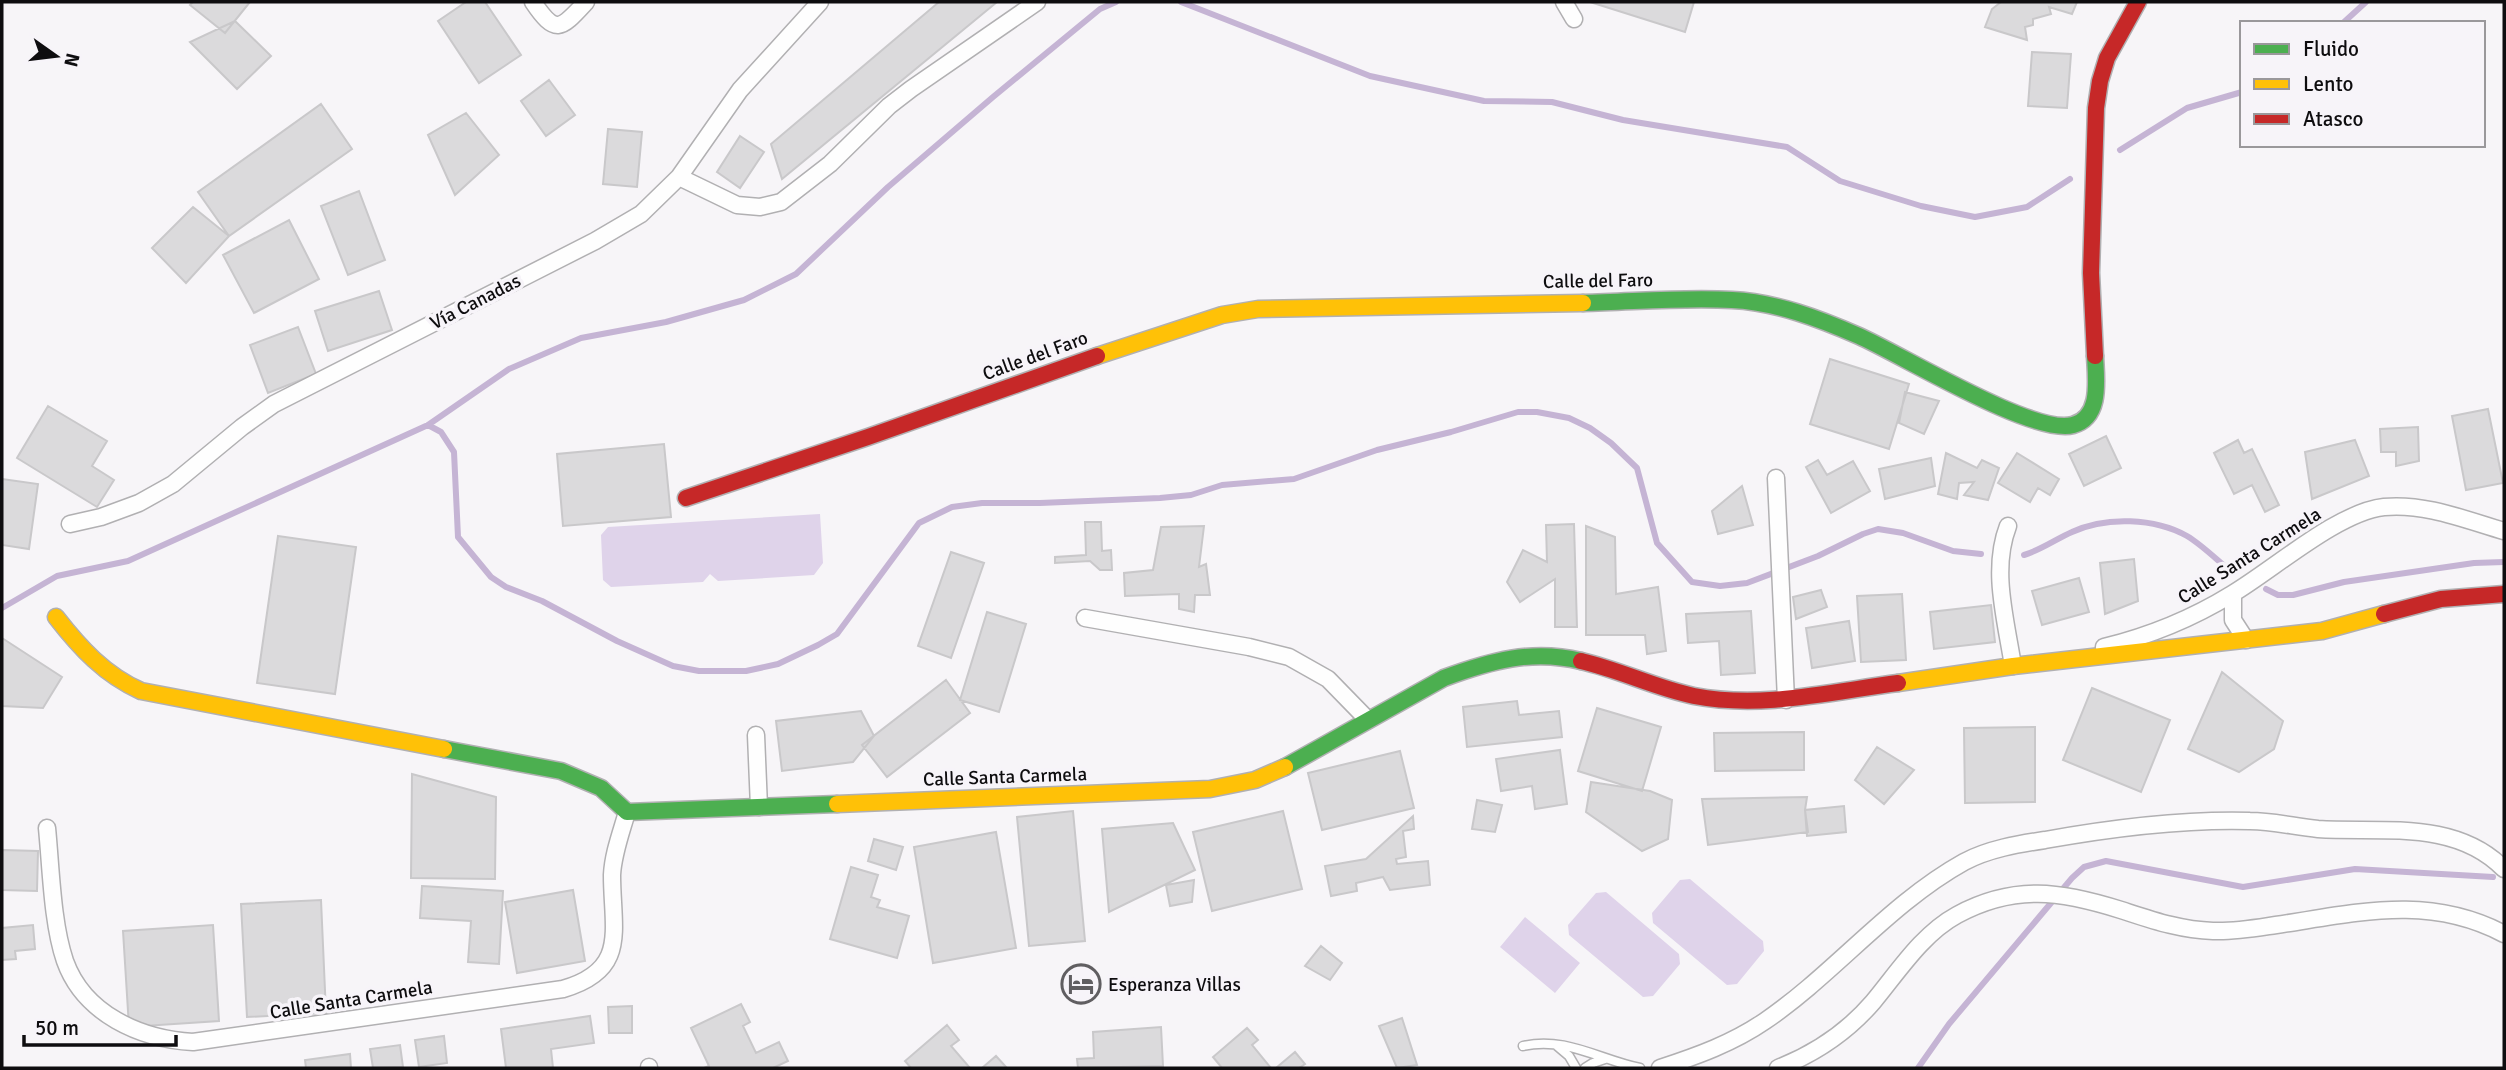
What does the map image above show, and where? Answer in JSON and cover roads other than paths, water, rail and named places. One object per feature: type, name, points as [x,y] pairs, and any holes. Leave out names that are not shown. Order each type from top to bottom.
[{"type":"street","points":[[533,2],[546,22],[556,26],[567,23],[586,2]]},
{"type":"street","name":"Vía Canadas","points":[[71,524],[101,517],[139,503],[173,484],[242,426],[274,404],[607,234],[641,214],[679,177],[740,90],[820,2]]},
{"type":"street","points":[[679,177],[737,205],[760,207],[781,202],[830,164],[889,106],[1037,2]]},
{"type":"street","points":[[1564,2],[1574,19]]},
{"type":"street","name":"Calle del Faro","points":[[686,498],[1096,356],[1222,315],[1258,309],[1554,302],[1753,302],[1798,312],[1836,325],[2026,417],[2053,426],[2067,427],[2078,424],[2088,416],[2096,397],[2091,300],[2097,95],[2109,54],[2138,2]]},
{"type":"street","points":[[1776,478],[1786,700]]},
{"type":"street","name":"Calle Santa Carmela","points":[[2014,666],[2118,644],[2191,617],[2233,594],[2332,528],[2368,510],[2399,507],[2427,509],[2504,531]]},
{"type":"street","points":[[2008,526],[2001,550],[2000,568],[2014,666]]},
{"type":"street","points":[[2233,594],[2233,620],[2246,640]]},
{"type":"street","name":"Calle Santa Carmela","points":[[47,828],[60,943],[68,969],[79,988],[109,1016],[128,1027],[146,1035],[193,1042],[549,991],[585,982],[601,970],[613,945],[613,863],[627,812],[1210,789],[1266,777],[1419,690],[1472,667],[1516,656],[1539,655],[1600,664],[1690,695],[1730,701],[1786,700],[2014,666],[2322,631],[2441,599],[2504,594]]},
{"type":"street","points":[[55,617],[79,646],[113,677],[141,691],[561,771],[601,788],[627,812]]},
{"type":"street","points":[[1085,618],[1249,647],[1289,657],[1328,679],[1368,720]]},
{"type":"street","points":[[755,735],[759,807]]},
{"type":"street","points":[[1660,1068],[1721,1046],[1747,1032],[1795,997],[1931,884],[1984,853],[2022,844],[2112,829],[2188,821],[2250,821],[2317,829],[2434,833],[2481,850],[2504,869]]},
{"type":"street","points":[[1778,1068],[1825,1044],[1852,1023],[1929,936],[1955,916],[2004,895],[2034,892],[2073,898],[2186,929],[2239,930],[2356,911],[2410,909],[2449,913],[2490,926],[2504,934]]},
{"type":"lane","points":[[1550,1043],[1566,1053],[1576,1068]]},
{"type":"lane","points":[[1523,1046],[1550,1043],[1573,1047],[1590,1055],[1640,1068]]},
{"type":"lane","points":[[1585,1068],[1597,1061],[1612,1060]]},
{"type":"waterway","points":[[2,608],[57,576],[128,561],[428,425],[509,369],[581,338],[666,322],[744,300],[796,274],[888,187],[993,97],[1100,9],[1116,2]]},
{"type":"waterway","points":[[1181,2],[1370,76],[1484,101],[1552,102],[1623,120],[1787,147],[1840,181],[1921,206],[1975,217],[2027,207],[2070,179]]},
{"type":"waterway","points":[[2345,21],[2366,2]]},
{"type":"waterway","points":[[2120,150],[2187,108],[2240,93]]},
{"type":"waterway","points":[[428,425],[441,432],[454,452],[458,537],[491,577],[506,587],[542,601],[617,641],[673,666],[699,671],[746,671],[778,664],[837,634],[919,523],[952,507],[982,503],[1160,498],[1191,495],[1222,485],[1294,479],[1377,450],[1518,412],[1537,412],[1569,418],[1590,428],[1611,443],[1637,468],[1657,543],[1692,582],[1720,586],[1747,583],[1878,529],[1903,533],[1953,551],[1981,554]]},
{"type":"waterway","points":[[2024,555],[2085,527],[2130,521],[2160,526],[2187,536],[2229,570]]},
{"type":"waterway","points":[[2266,589],[2278,595],[2293,595],[2344,582],[2474,563],[2504,562]]},
{"type":"waterway","points":[[1918,1068],[1949,1024],[2084,867],[2106,861],[2243,887],[2355,869],[2493,877]]},
{"type":"place","name":"Esperanza Villas","points":[[1081,984]]}]
